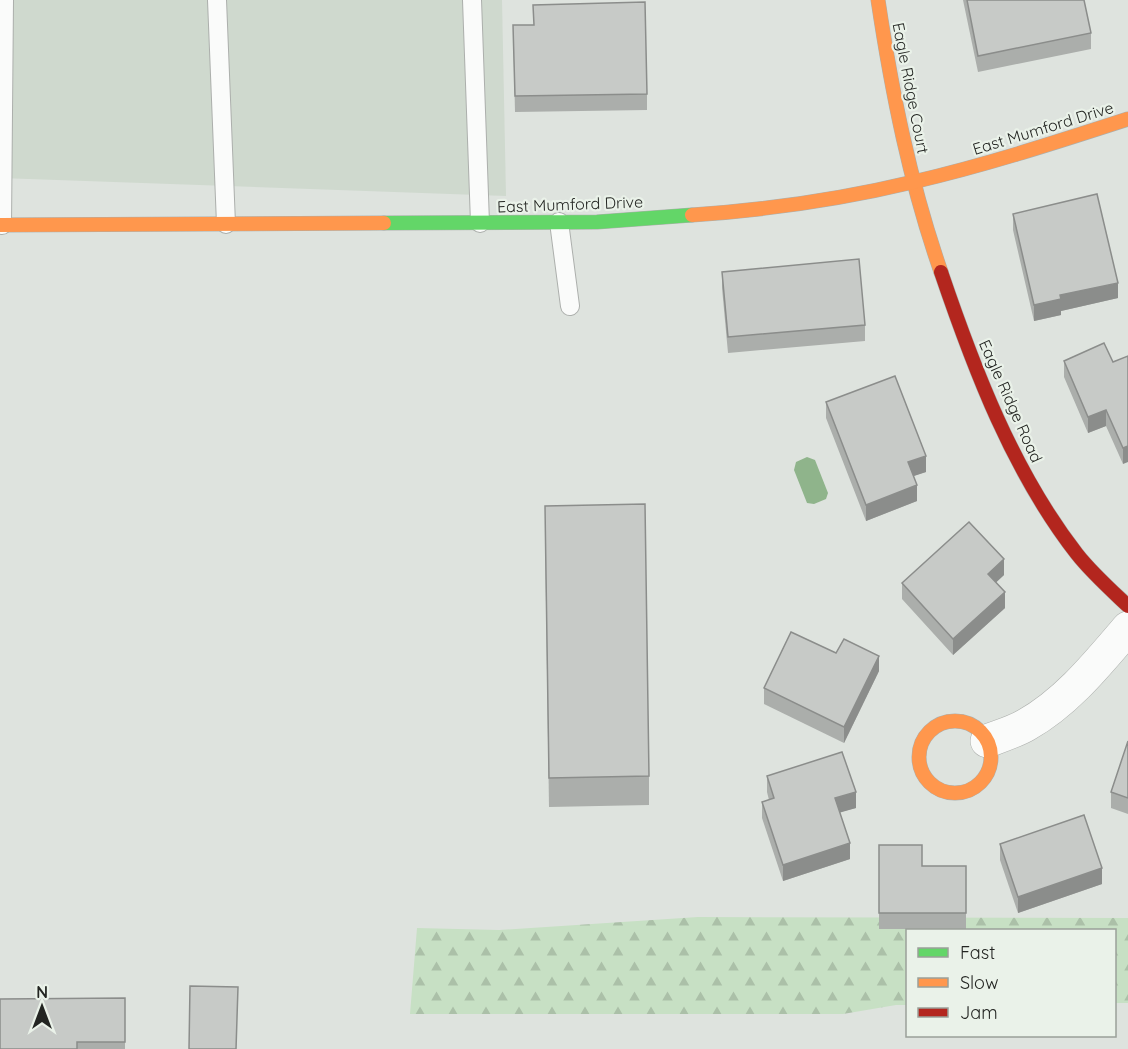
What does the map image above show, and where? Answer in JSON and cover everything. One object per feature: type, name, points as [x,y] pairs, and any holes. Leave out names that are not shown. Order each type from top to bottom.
[{"type":"street","name":"Eagle Ridge Court","points":[[878,0],[903,141],[914,182]]},
{"type":"street","name":"East Mumford Drive","points":[[1,225],[597,222],[724,213],[835,197],[914,182],[1022,153],[1128,119]]},
{"type":"street","name":"Eagle Ridge Road","points":[[914,182],[964,337],[997,419],[1024,473],[1069,544],[1128,606]]},
{"type":"street","points":[[987,741],[1026,725],[1058,703],[1086,676],[1128,628]]},
{"type":"street","points":[[956,721],[969,724],[979,730],[987,741],[991,751],[988,773],[972,790],[950,793],[939,790],[929,783],[919,762],[920,749],[933,728],[956,721]]},
{"type":"lane","points":[[1,225],[4,0]]},
{"type":"lane","points":[[217,0],[226,224]]},
{"type":"lane","points":[[472,0],[480,223]]},
{"type":"lane","points":[[559,222],[570,306]]},
{"type":"shaded area","points":[[0,0],[502,0],[506,196],[0,178]]},
{"type":"shaded area","points":[[807,457],[815,460],[828,493],[826,499],[814,504],[807,503],[794,470],[796,462]]},
{"type":"green space","points":[[698,917],[1128,918],[1128,1003],[1116,1003],[1116,929],[906,929],[906,1005],[843,1014],[410,1014],[417,928],[499,930]]},
{"type":"building","points":[[967,0],[1084,0],[1091,33],[978,56]]},
{"type":"building","points":[[645,2],[647,94],[515,96],[513,25],[534,25],[533,5]]},
{"type":"building","points":[[1097,194],[1118,283],[1060,295],[1061,299],[1034,305],[1013,214]]},
{"type":"building","points":[[859,259],[865,325],[728,337],[722,272]]},
{"type":"building","points":[[1104,343],[1113,362],[1128,356],[1128,446],[1123,448],[1106,410],[1088,417],[1064,361]]},
{"type":"building","points":[[895,376],[926,456],[908,462],[917,485],[866,505],[826,402]]},
{"type":"building","points":[[645,504],[649,776],[549,778],[545,506]]},
{"type":"building","points":[[969,522],[1004,559],[988,574],[1005,592],[953,639],[902,583]]},
{"type":"building","points":[[791,632],[836,653],[844,639],[879,656],[844,727],[764,688]]},
{"type":"building","points":[[1128,741],[1128,798],[1111,792]]},
{"type":"building","points":[[842,752],[856,792],[835,798],[850,843],[783,865],[762,802],[774,798],[767,776]]},
{"type":"building","points":[[1084,815],[1102,868],[1018,897],[1000,844]]},
{"type":"building","points":[[879,845],[922,845],[922,866],[966,866],[966,913],[879,913]]},
{"type":"building","points":[[190,986],[238,987],[236,1049],[189,1049]]},
{"type":"building","points":[[125,998],[125,1042],[77,1042],[77,1049],[0,1049],[0,999]]},
{"type":"traffic: fast","points":[[384,223],[597,222],[692,215]]},
{"type":"traffic: slow","points":[[878,0],[903,138],[920,205],[941,272]]},
{"type":"traffic: slow","points":[[692,215],[804,203],[859,194],[994,161],[1128,119]]},
{"type":"traffic: slow","points":[[0,225],[384,223]]},
{"type":"traffic: slow","points":[[955,721],[975,727],[985,737],[991,757],[985,777],[975,787],[955,793],[935,787],[925,777],[919,757],[925,737],[935,727],[955,721]]},
{"type":"traffic: jam","points":[[941,272],[997,419],[1033,489],[1077,554],[1128,606]]}]
